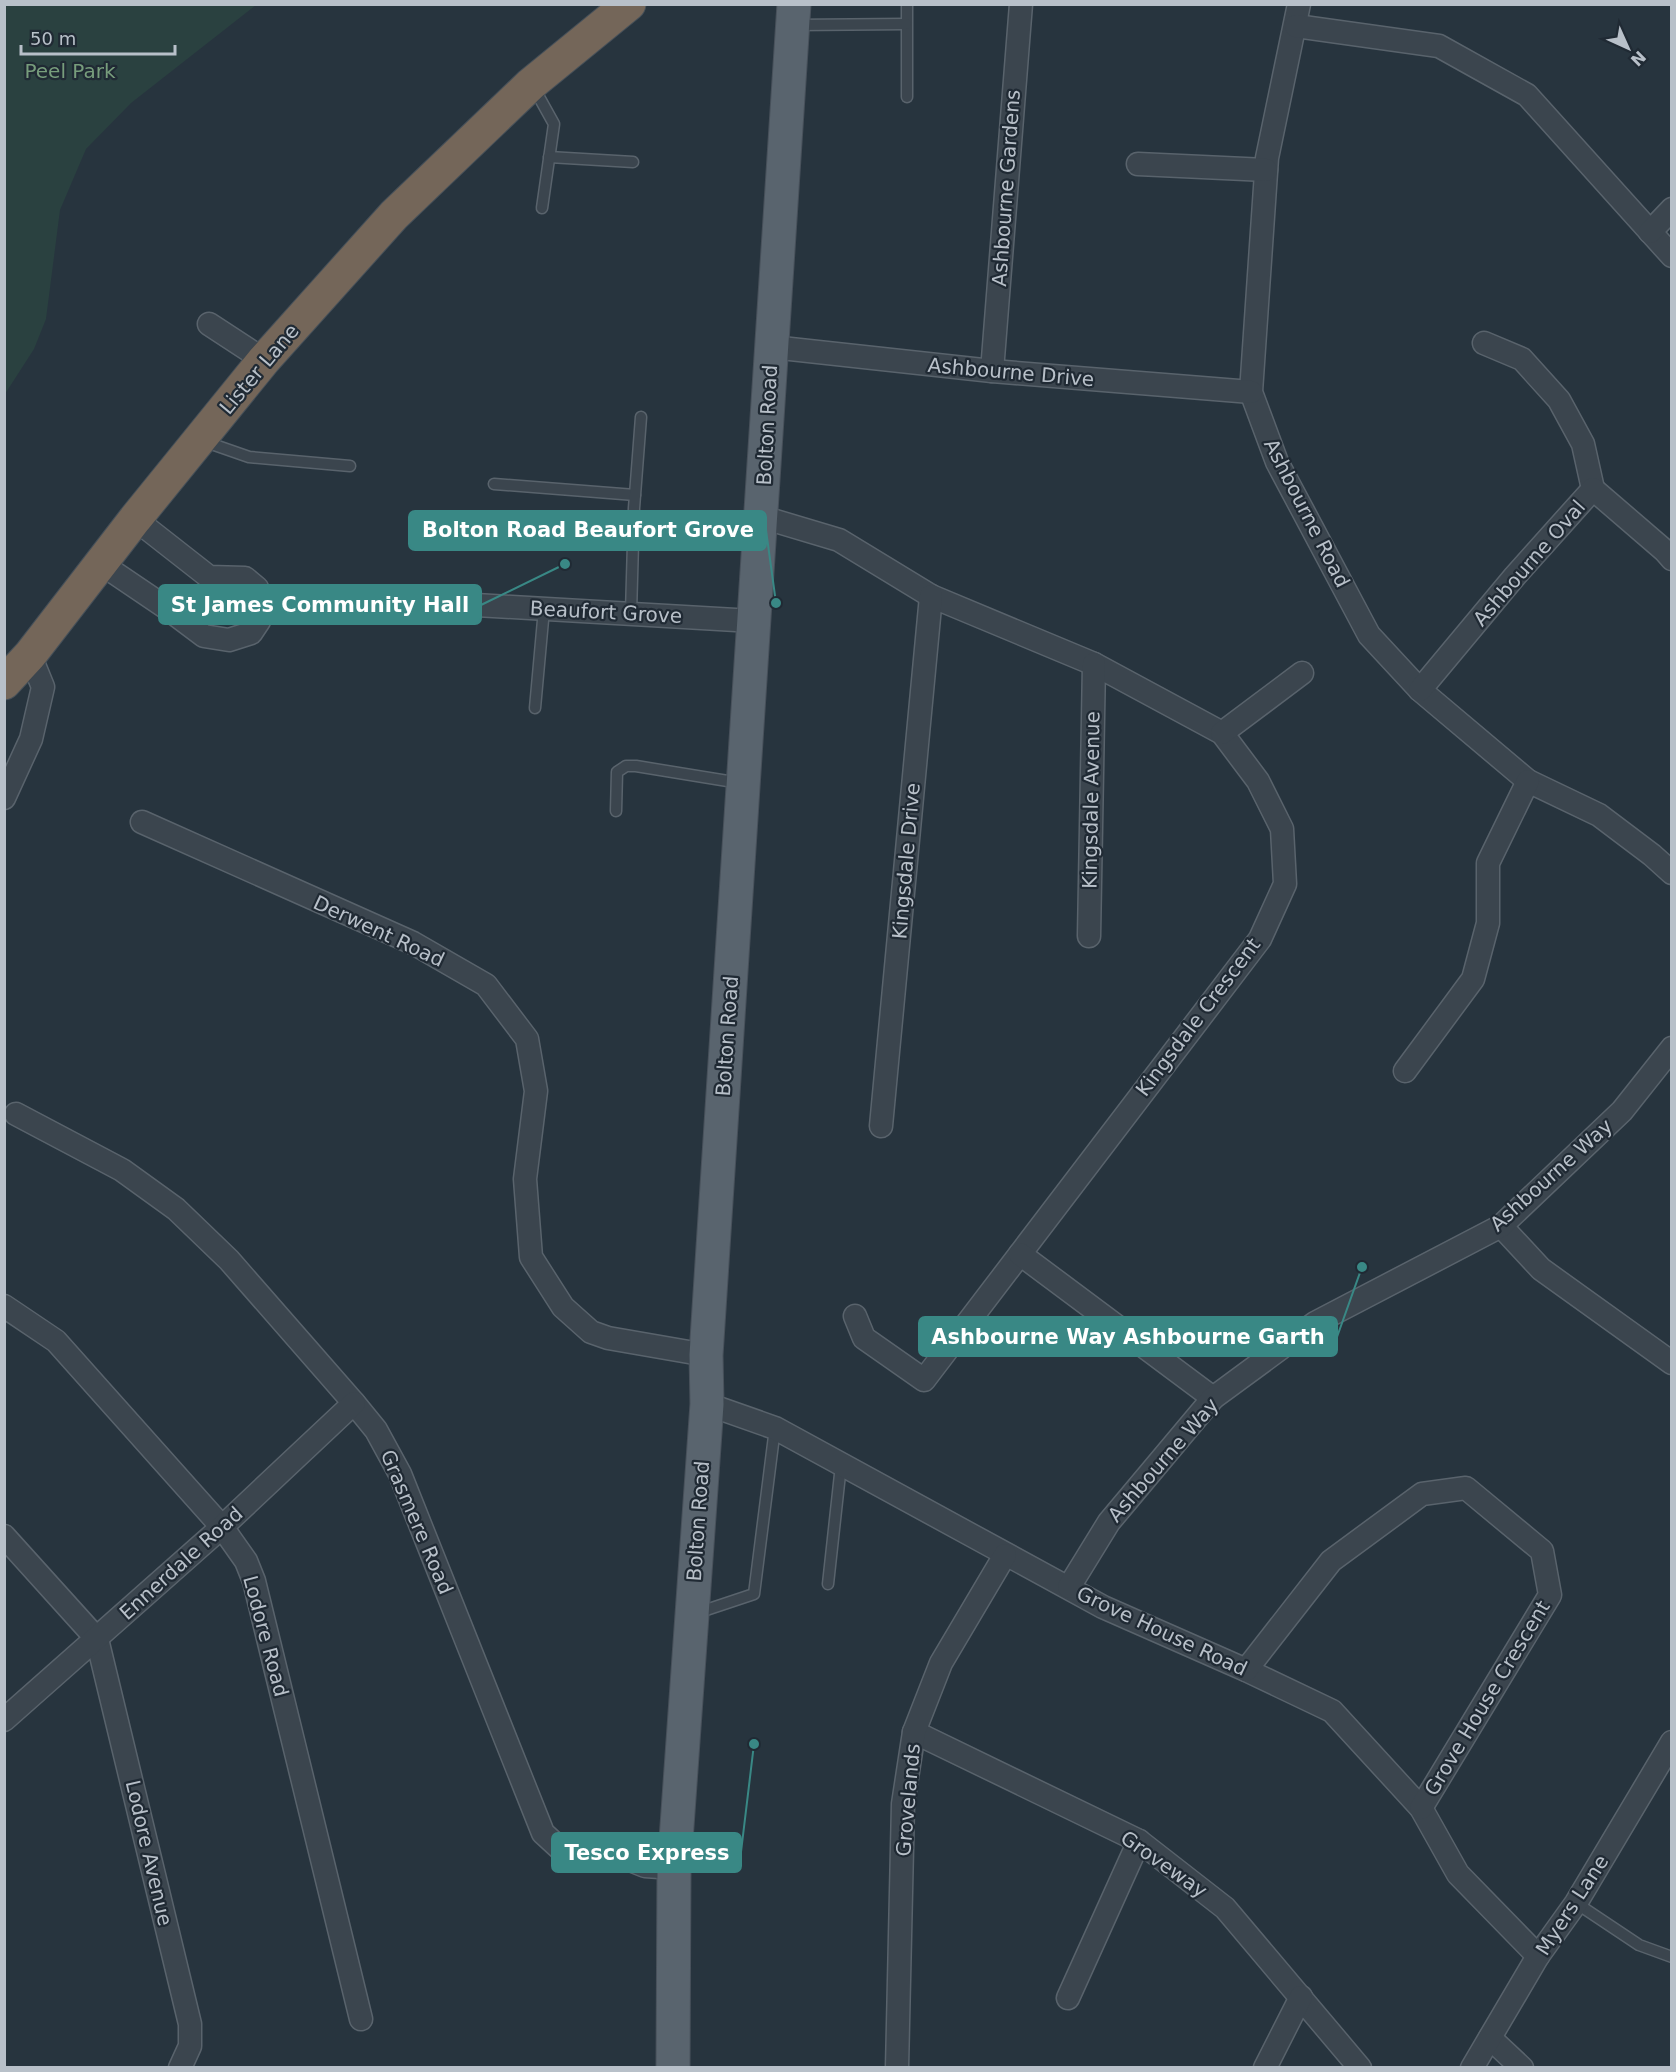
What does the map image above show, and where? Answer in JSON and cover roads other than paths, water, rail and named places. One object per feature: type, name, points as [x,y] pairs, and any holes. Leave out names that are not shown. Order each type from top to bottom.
[{"type":"highway","name":"Lister Lane","points":[[4,683],[30,656],[100,563],[264,360],[394,215],[531,84],[628,4]]},
{"type":"main road","name":"Bolton Road","points":[[673,2067],[674,1868],[690,1616],[707,1404],[706,1354],[793,15]]},
{"type":"street","name":"Ashbourne Gardens","points":[[992,371],[1021,4]]},
{"type":"street","name":"Ashbourne Road","points":[[1297,15],[1266,170],[1251,392],[1277,462],[1369,635],[1420,690],[1528,781],[1599,815],[1652,855],[1671,873]]},
{"type":"street","points":[[1297,15],[1439,46],[1527,95],[1671,256]]},
{"type":"street","points":[[1138,164],[1266,170]]},
{"type":"street","points":[[1650,232],[1671,209]]},
{"type":"street","points":[[209,324],[264,360]]},
{"type":"street","points":[[1484,343],[1522,359],[1559,400],[1583,444],[1593,489]]},
{"type":"street","name":"Ashbourne Drive","points":[[772,347],[992,371],[1251,392]]},
{"type":"street","name":"Ashbourne Oval","points":[[1420,690],[1515,576],[1593,489],[1665,551],[1671,559]]},
{"type":"street","name":"Kingsdale Crescent","points":[[762,517],[839,540],[931,596],[1094,664],[1222,733],[1258,781],[1282,828],[1285,884],[1260,939],[924,1380],[864,1338],[855,1316]]},
{"type":"street","points":[[100,563],[204,636],[229,640],[251,633],[259,621],[262,603],[257,588],[245,578],[209,577],[135,519]]},
{"type":"street","name":"Kingsdale Drive","points":[[881,1126],[931,596]]},
{"type":"street","name":"Beaufort Grove","points":[[459,604],[753,621]]},
{"type":"street","points":[[4,798],[31,739],[42,687],[30,656]]},
{"type":"street","name":"Kingsdale Avenue","points":[[1089,936],[1094,664]]},
{"type":"street","points":[[1222,733],[1302,673]]},
{"type":"street","points":[[1405,1071],[1473,979],[1488,923],[1488,863],[1528,781]]},
{"type":"street","name":"Derwent Road","points":[[142,822],[413,943],[486,985],[526,1039],[536,1091],[525,1179],[531,1257],[563,1307],[591,1332],[608,1338],[706,1354]]},
{"type":"street","name":"Ashbourne Way","points":[[1069,1587],[1109,1522],[1213,1398],[1315,1323],[1501,1226],[1622,1111],[1671,1048]]},
{"type":"street","name":"Grasmere Road","points":[[16,1114],[122,1170],[176,1209],[229,1260],[376,1430],[400,1474],[543,1833],[567,1855],[593,1858],[620,1856],[645,1866],[674,1868]]},
{"type":"street","points":[[1501,1226],[1541,1269],[1671,1363]]},
{"type":"street","points":[[1020,1254],[1213,1398]]},
{"type":"street","name":"Lodore Road","points":[[4,1306],[56,1341],[222,1527],[246,1561],[254,1581],[361,2019]]},
{"type":"street","name":"Ennerdale Road","points":[[4,1720],[222,1527],[354,1403]]},
{"type":"street","name":"Grove House Road","points":[[707,1404],[775,1428],[1103,1607],[1332,1711],[1421,1808],[1458,1874],[1538,1956]]},
{"type":"street","name":"Grove House Crescent","points":[[1246,1670],[1331,1561],[1422,1494],[1466,1488],[1542,1551],[1550,1595],[1421,1808]]},
{"type":"street","points":[[4,1536],[97,1639]]},
{"type":"street","name":"Grovelands","points":[[897,2067],[903,1804],[914,1732],[941,1663],[1005,1555]]},
{"type":"street","name":"Lodore Avenue","points":[[97,1639],[190,2024],[190,2046],[180,2067]]},
{"type":"street","name":"Groveway","points":[[914,1732],[1139,1841],[1225,1908],[1360,2067]]},
{"type":"street","name":"Myers Lane","points":[[1472,2067],[1538,1956],[1576,1904],[1671,1742]]},
{"type":"street","points":[[1068,1998],[1139,1841]]},
{"type":"street","points":[[1265,2067],[1301,1997]]},
{"type":"street","points":[[1490,2038],[1522,2067]]},
{"type":"lane","points":[[907,4],[907,98]]},
{"type":"lane","points":[[793,15],[906,24]]},
{"type":"lane","points":[[531,84],[554,124],[542,208]]},
{"type":"lane","points":[[549,157],[633,162]]},
{"type":"lane","points":[[631,613],[640,417]]},
{"type":"lane","points":[[200,439],[249,457],[350,466]]},
{"type":"lane","points":[[494,484],[635,495]]},
{"type":"lane","points":[[535,708],[544,609]]},
{"type":"lane","points":[[616,811],[617,771],[626,766],[744,784]]},
{"type":"lane","points":[[690,1616],[754,1594],[775,1428]]},
{"type":"lane","points":[[828,1584],[841,1465]]},
{"type":"lane","points":[[1576,1904],[1639,1945],[1671,1958]]},
{"type":"place","name":"St James Community Hall","points":[[565,564]]},
{"type":"place","name":"Bolton Road Beaufort Grove","points":[[776,603]]},
{"type":"place","name":"Ashbourne Way Ashbourne Garth","points":[[1362,1267]]},
{"type":"place","name":"Tesco Express","points":[[754,1744]]},
{"type":"park label","name":"Peel Park","points":[[70,71]]}]
